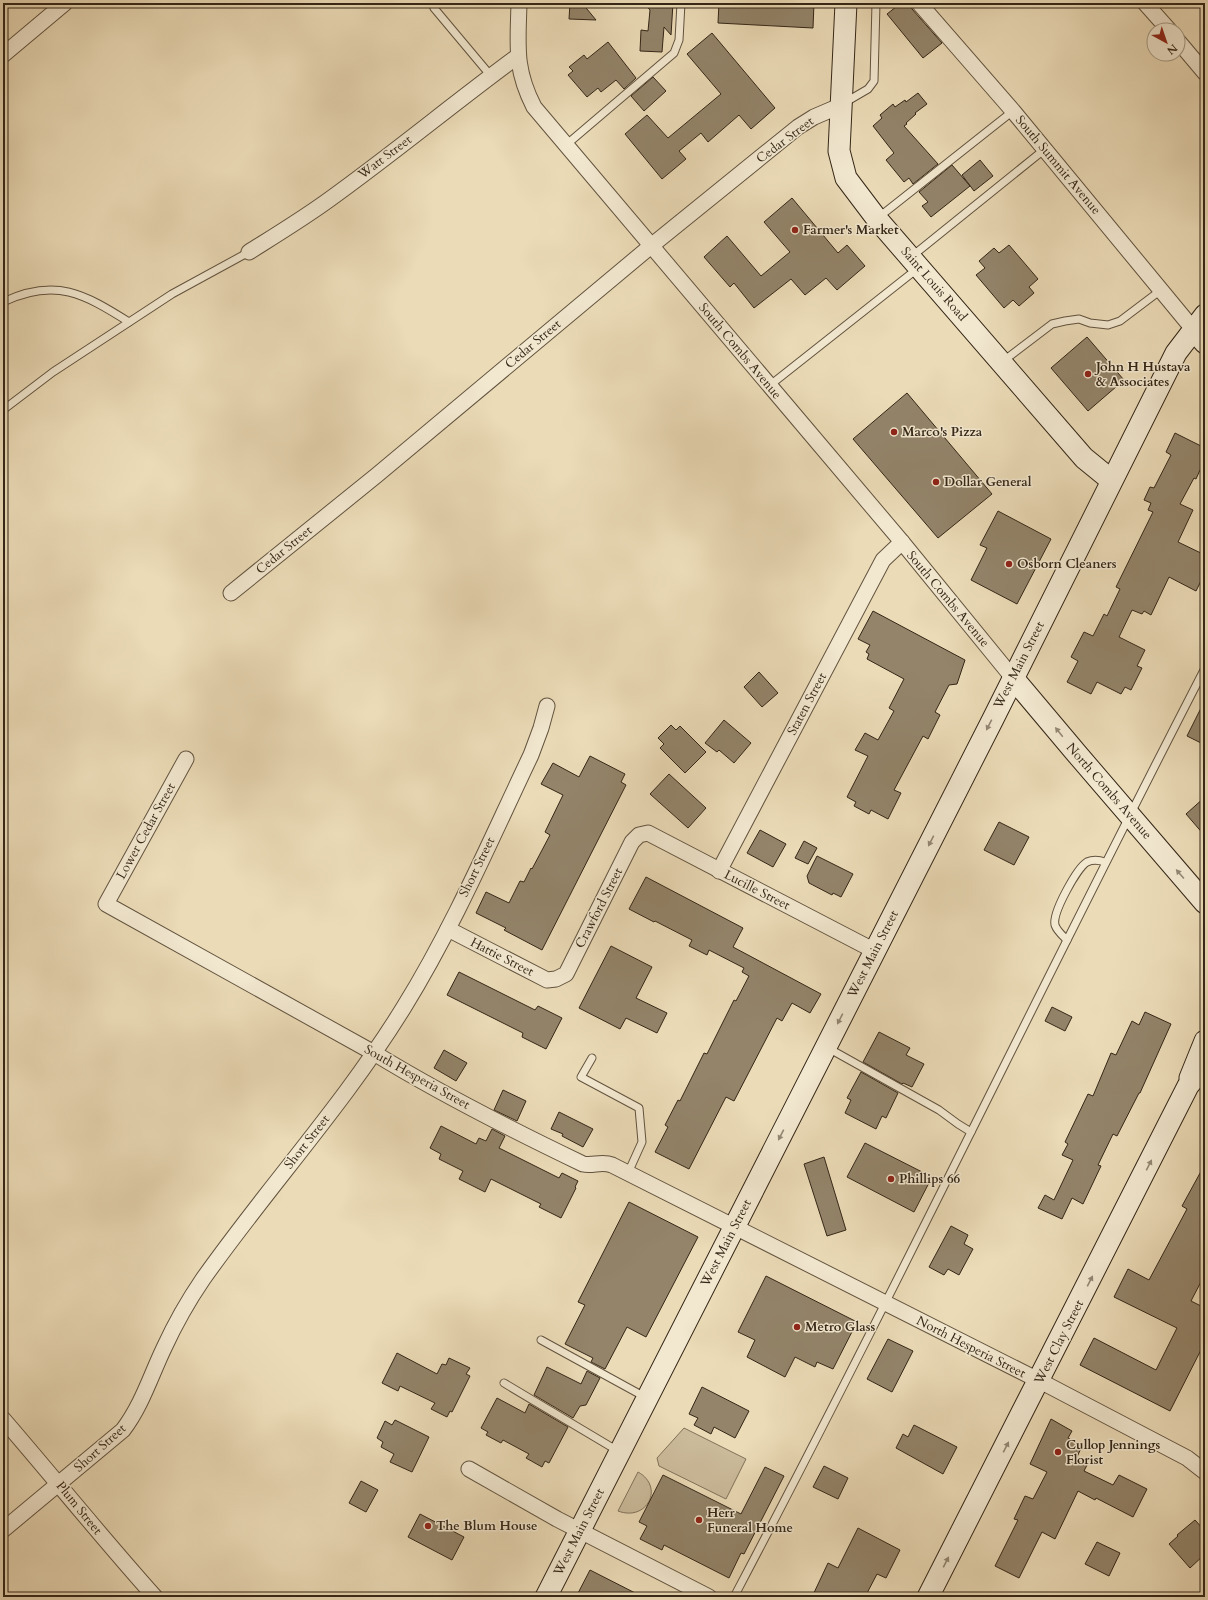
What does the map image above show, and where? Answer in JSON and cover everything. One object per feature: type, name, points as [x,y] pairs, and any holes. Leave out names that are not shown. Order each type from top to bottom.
[{"type":"main road","name":"Saint Louis Road","points":[[846,3],[840,151],[846,178],[877,219],[1084,458],[1111,480]]},
{"type":"main road","name":"West Main Street","points":[[546,1597],[1013,678],[1176,353],[1201,329]]},
{"type":"main road","name":"North Combs Avenue","points":[[1013,678],[1205,903]]},
{"type":"main road","name":"West Clay Street","points":[[928,1597],[1040,1381],[1188,1086],[1192,1071],[1205,1041]]},
{"type":"main road","name":"West Clay Street","points":[[1188,1086],[1205,1065]]},
{"type":"street","points":[[3,55],[66,3]]},
{"type":"street","name":"South Combs Avenue","points":[[519,3],[519,69],[525,90],[534,107],[902,542],[1013,678]]},
{"type":"street","name":"South Summit Avenue","points":[[919,3],[1013,111],[1161,290],[1201,329]]},
{"type":"street","points":[[1145,3],[1161,22]]},
{"type":"street","points":[[1186,50],[1205,73]]},
{"type":"street","name":"Watt Street","points":[[249,252],[328,200],[399,148],[442,113],[518,56]]},
{"type":"street","name":"Cedar Street","points":[[231,593],[377,475],[651,246],[798,127],[814,117],[842,105]]},
{"type":"street","name":"Staten Street","points":[[720,871],[883,560],[902,542]]},
{"type":"street","name":"Short Street","points":[[3,1530],[123,1430],[134,1415],[181,1314],[202,1280],[260,1201],[374,1053],[405,1006],[448,929],[531,755],[542,728],[547,706]]},
{"type":"street","name":"Lower Cedar Street","points":[[106,904],[186,759]]},
{"type":"street","name":"Lucille Street","points":[[639,835],[648,833],[875,950]]},
{"type":"street","name":"Crawford Street","points":[[556,979],[566,974],[632,842],[639,835]]},
{"type":"street","name":"South Hesperia Street","points":[[106,904],[436,1089],[536,1141],[583,1164],[589,1165],[605,1162],[734,1227]]},
{"type":"street","name":"Hattie Street","points":[[448,929],[547,980],[556,979]]},
{"type":"street","name":"North Hesperia Street","points":[[734,1227],[1040,1381],[1187,1458],[1205,1472]]},
{"type":"street","name":"Plum Street","points":[[3,1419],[59,1484],[102,1538],[155,1597]]},
{"type":"street","points":[[469,1469],[580,1531],[709,1597]]},
{"type":"lane","points":[[432,3],[434,8],[491,76]]},
{"type":"lane","points":[[566,145],[674,53],[679,40],[681,3]]},
{"type":"lane","points":[[842,105],[868,89],[874,81],[876,3]]},
{"type":"lane","points":[[877,219],[1013,111]]},
{"type":"lane","points":[[769,386],[915,263],[1044,149]]},
{"type":"lane","points":[[3,410],[53,372],[172,294],[249,252]]},
{"type":"lane","points":[[3,302],[42,289],[66,290],[98,302],[129,322]]},
{"type":"lane","points":[[1002,363],[1052,324],[1079,319],[1090,323],[1108,325],[1120,321],[1161,290]]},
{"type":"lane","points":[[734,1597],[885,1303],[1105,862],[1205,668]]},
{"type":"lane","points":[[1067,940],[1059,932],[1055,924],[1056,914],[1078,870],[1086,863],[1095,860],[1105,862]]},
{"type":"lane","points":[[826,1047],[939,1110],[971,1132]]},
{"type":"lane","points":[[592,1058],[582,1078],[639,1108],[642,1142],[628,1173]]},
{"type":"lane","points":[[541,1340],[647,1398]]},
{"type":"lane","points":[[504,1383],[620,1452]]},
{"type":"shaded area","points":[[684,1428],[746,1459],[726,1499],[659,1466],[657,1458]]},
{"type":"shaded area","points":[[638,1472],[646,1478],[650,1486],[651,1494],[649,1501],[637,1512],[628,1513],[618,1511]]},
{"type":"building","points":[[570,3],[582,3],[596,20],[569,19]]},
{"type":"building","points":[[644,3],[673,3],[671,35],[664,27],[662,52],[640,51],[641,30],[648,31],[650,10]]},
{"type":"building","points":[[719,3],[814,3],[813,28],[718,23]]},
{"type":"building","points":[[901,3],[910,3],[912,9],[942,43],[923,58],[887,14]]},
{"type":"building","points":[[712,33],[775,108],[751,129],[739,115],[708,142],[701,133],[679,151],[686,159],[662,179],[625,134],[647,115],[668,138],[721,94],[687,54]]},
{"type":"building","points":[[608,42],[636,78],[624,89],[616,80],[601,92],[598,88],[587,97],[568,75],[573,71],[569,67],[584,55],[587,59]]},
{"type":"building","points":[[653,77],[666,91],[644,111],[631,96]]},
{"type":"building","points":[[918,93],[927,104],[915,113],[916,114],[904,126],[938,164],[913,184],[909,178],[904,182],[886,160],[894,153],[873,126],[882,118],[880,115],[893,104],[895,107],[905,100],[906,102]]},
{"type":"building","points":[[980,160],[993,176],[974,191],[962,175]]},
{"type":"building","points":[[952,165],[970,186],[931,217],[922,206],[928,202],[919,192]]},
{"type":"building","points":[[792,198],[838,253],[847,245],[865,266],[837,290],[826,278],[805,295],[791,279],[754,308],[734,283],[730,287],[704,257],[727,236],[761,276],[790,252],[764,222]]},
{"type":"building","points":[[1009,245],[1038,279],[1029,287],[1034,293],[1019,306],[1013,300],[1004,308],[976,275],[985,268],[979,261],[994,248],[999,253]]},
{"type":"building","name":"John H Hustava & Associates","points":[[1087,337],[1124,380],[1088,411],[1051,368]]},
{"type":"building","name":"Dollar General","points":[[907,393],[992,494],[938,538],[853,439]]},
{"type":"building","points":[[1175,433],[1205,448],[1205,473],[1200,470],[1180,504],[1193,510],[1178,542],[1205,555],[1205,573],[1196,591],[1169,577],[1151,615],[1144,611],[1142,614],[1132,610],[1119,637],[1145,650],[1137,666],[1142,668],[1131,690],[1125,687],[1121,694],[1097,682],[1091,694],[1067,682],[1078,661],[1071,657],[1084,632],[1093,636],[1104,614],[1107,616],[1120,589],[1116,587],[1153,512],[1148,510],[1151,503],[1144,500],[1150,487],[1154,488],[1171,455],[1166,452]]},
{"type":"building","name":"Osborn Cleaners","points":[[998,511],[1051,539],[1017,604],[971,580],[987,548],[980,545]]},
{"type":"building","points":[[873,611],[965,660],[957,684],[949,685],[935,712],[940,715],[928,739],[923,736],[894,790],[901,793],[888,819],[871,810],[869,814],[854,806],[856,802],[847,797],[868,756],[855,750],[865,733],[878,740],[894,711],[889,708],[904,679],[867,659],[869,654],[866,652],[870,645],[858,639]]},
{"type":"building","points":[[759,672],[778,693],[762,707],[744,687]]},
{"type":"building","points":[[1205,700],[1205,745],[1187,736]]},
{"type":"building","points":[[724,720],[751,743],[734,763],[719,750],[717,752],[705,743]]},
{"type":"building","points":[[671,725],[676,730],[680,726],[706,752],[685,773],[660,748],[664,744],[658,738]]},
{"type":"building","points":[[590,756],[625,774],[621,782],[626,785],[542,950],[504,930],[506,928],[476,913],[486,892],[509,903],[520,881],[524,882],[531,868],[532,869],[550,835],[545,832],[563,795],[541,784],[553,763],[579,777]]},
{"type":"building","points":[[669,774],[706,808],[688,828],[650,794]]},
{"type":"building","points":[[1205,797],[1205,836],[1186,814]]},
{"type":"building","points":[[999,822],[1029,837],[1014,865],[984,850]]},
{"type":"building","points":[[760,830],[786,844],[773,867],[747,853]]},
{"type":"building","points":[[804,841],[817,848],[808,864],[795,858]]},
{"type":"building","points":[[817,856],[853,874],[841,897],[833,893],[832,895],[809,883],[807,876]]},
{"type":"building","points":[[646,877],[743,928],[733,947],[821,994],[810,1013],[792,1003],[782,1021],[777,1018],[734,1101],[726,1097],[689,1169],[655,1152],[668,1127],[665,1125],[678,1100],[680,1101],[704,1053],[707,1054],[734,1000],[736,1001],[749,976],[742,972],[744,968],[709,950],[707,955],[689,946],[692,940],[629,909]]},
{"type":"building","points":[[611,946],[652,967],[636,998],[667,1013],[657,1033],[626,1018],[620,1029],[579,1008]]},
{"type":"building","points":[[459,972],[535,1010],[538,1006],[562,1018],[546,1049],[522,1037],[523,1033],[447,995]]},
{"type":"building","points":[[1052,1007],[1072,1017],[1065,1031],[1045,1021]]},
{"type":"building","points":[[1145,1012],[1171,1024],[1140,1093],[1117,1136],[1113,1134],[1098,1165],[1101,1166],[1083,1204],[1072,1198],[1062,1219],[1038,1208],[1045,1195],[1054,1200],[1073,1160],[1062,1155],[1068,1144],[1065,1142],[1088,1094],[1093,1096],[1111,1053],[1116,1055],[1132,1021],[1139,1025]]},
{"type":"building","points":[[879,1032],[910,1048],[906,1055],[924,1064],[912,1087],[903,1083],[902,1084],[863,1062]]},
{"type":"building","points":[[444,1050],[467,1063],[456,1081],[434,1068]]},
{"type":"building","points":[[861,1072],[898,1093],[886,1118],[882,1116],[876,1129],[845,1113],[851,1100],[847,1098]]},
{"type":"building","points":[[503,1090],[526,1101],[517,1121],[494,1110]]},
{"type":"building","points":[[559,1112],[593,1129],[583,1147],[562,1136],[563,1134],[551,1129]]},
{"type":"building","points":[[441,1126],[476,1144],[479,1138],[486,1141],[492,1129],[505,1136],[499,1148],[559,1178],[562,1173],[578,1181],[561,1218],[539,1207],[541,1204],[491,1179],[485,1192],[459,1179],[463,1171],[439,1159],[441,1154],[430,1148]]},
{"type":"building","name":"Phillips 66","points":[[865,1143],[932,1177],[914,1212],[847,1177]]},
{"type":"building","points":[[824,1157],[846,1230],[827,1236],[804,1164]]},
{"type":"building","points":[[1205,1164],[1205,1274],[1191,1301],[1205,1308],[1205,1342],[1170,1411],[1080,1365],[1094,1338],[1156,1370],[1177,1328],[1114,1297],[1128,1269],[1149,1280],[1187,1209],[1182,1206]]},
{"type":"building","points":[[629,1202],[698,1237],[646,1337],[627,1327],[605,1369],[591,1362],[593,1358],[565,1344],[585,1305],[578,1302]]},
{"type":"building","points":[[951,1226],[968,1235],[964,1244],[973,1249],[959,1275],[948,1269],[944,1275],[929,1267]]},
{"type":"building","name":"Metro Glass","points":[[766,1276],[857,1322],[833,1369],[817,1362],[815,1367],[795,1357],[785,1377],[747,1357],[755,1340],[738,1332]]},
{"type":"building","points":[[888,1339],[913,1351],[892,1392],[867,1379]]},
{"type":"building","points":[[397,1353],[437,1374],[442,1364],[446,1365],[449,1358],[470,1368],[466,1374],[470,1376],[452,1412],[450,1411],[447,1417],[431,1409],[435,1403],[400,1386],[398,1391],[382,1383]]},
{"type":"building","points":[[547,1367],[581,1384],[587,1371],[600,1378],[586,1405],[580,1406],[573,1418],[534,1395]]},
{"type":"building","points":[[702,1387],[749,1411],[735,1438],[714,1427],[711,1434],[694,1425],[698,1418],[689,1414]]},
{"type":"building","points":[[497,1398],[525,1413],[529,1404],[568,1427],[549,1463],[545,1461],[542,1467],[526,1458],[529,1454],[503,1440],[501,1443],[486,1435],[488,1432],[481,1428]]},
{"type":"building","points":[[1051,1419],[1072,1431],[1068,1438],[1082,1446],[1077,1457],[1088,1463],[1084,1471],[1113,1485],[1119,1475],[1147,1489],[1133,1517],[1096,1498],[1095,1500],[1078,1491],[1055,1539],[1042,1532],[1019,1578],[995,1566],[1018,1520],[1014,1519],[1025,1496],[1033,1499],[1047,1472],[1030,1464]]},
{"type":"building","points":[[395,1420],[429,1437],[412,1472],[390,1462],[394,1454],[381,1447],[383,1442],[377,1438],[385,1421],[392,1425]]},
{"type":"building","points":[[914,1425],[957,1447],[943,1474],[896,1448],[903,1434],[908,1437]]},
{"type":"building","points":[[824,1466],[848,1478],[838,1499],[813,1487]]},
{"type":"building","name":"Herr Funeral Home","points":[[765,1467],[784,1476],[744,1554],[741,1553],[729,1578],[664,1545],[662,1550],[640,1539],[647,1526],[639,1522],[663,1475],[741,1514]]},
{"type":"building","points":[[361,1481],[378,1490],[366,1512],[349,1503]]},
{"type":"building","name":"The Blum House","points":[[420,1514],[464,1537],[452,1560],[408,1537]]},
{"type":"building","points":[[1195,1520],[1205,1531],[1205,1554],[1190,1568],[1169,1544]]},
{"type":"building","points":[[858,1528],[900,1550],[886,1578],[877,1574],[865,1597],[812,1597],[828,1563],[838,1568]]},
{"type":"building","points":[[1097,1542],[1120,1553],[1109,1576],[1085,1564]]},
{"type":"building","points":[[590,1570],[643,1597],[576,1597]]},
{"type":"place","name":"Farmer's Market","points":[[795,230]]},
{"type":"place","name":"John H Hustava & Associates","points":[[1088,374]]},
{"type":"place","name":"Marco's Pizza","points":[[894,432]]},
{"type":"place","name":"Dollar General","points":[[936,482]]},
{"type":"place","name":"Osborn Cleaners","points":[[1009,564]]},
{"type":"place","name":"Phillips 66","points":[[891,1179]]},
{"type":"place","name":"Metro Glass","points":[[797,1327]]},
{"type":"place","name":"Cullop Jennings Florist","points":[[1058,1452]]},
{"type":"place","name":"Herr Funeral Home","points":[[699,1520]]},
{"type":"place","name":"The Blum House","points":[[428,1526]]}]
